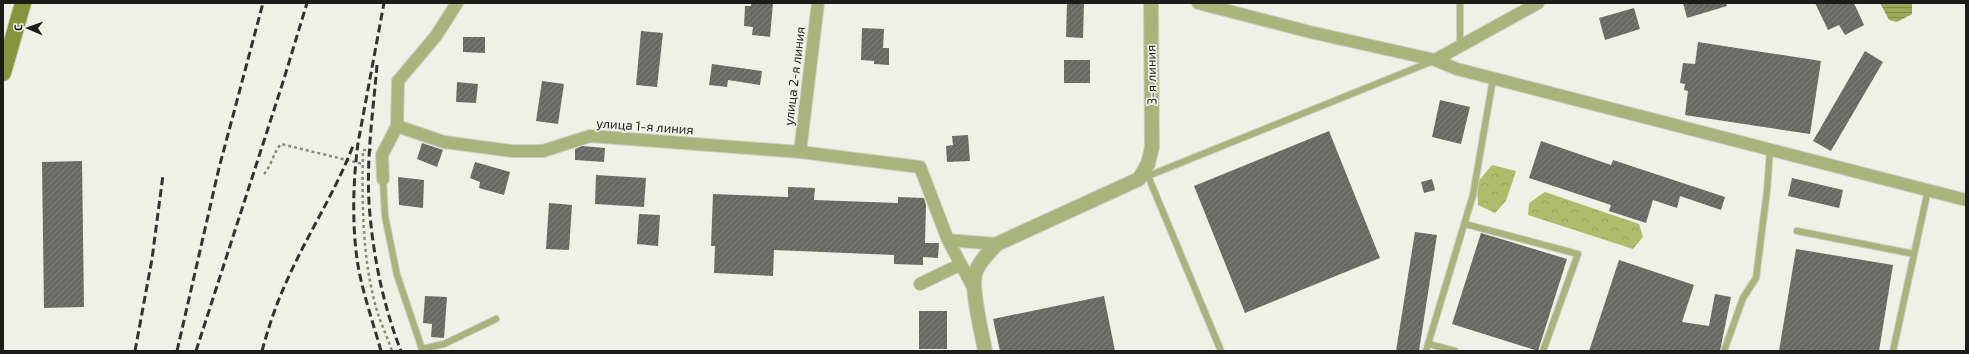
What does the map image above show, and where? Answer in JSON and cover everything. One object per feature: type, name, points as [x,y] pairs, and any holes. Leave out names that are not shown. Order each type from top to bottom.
[{"type":"main road","points":[[3,73],[23,3]]},
{"type":"street","points":[[383,179],[382,155],[397,126],[398,81],[436,36],[457,3]]},
{"type":"street","name":"улица 2-я линия","points":[[800,152],[818,3]]},
{"type":"street","name":"3-я линия","points":[[1144,177],[1152,147],[1151,3]]},
{"type":"street","points":[[1198,3],[1310,32],[1435,60],[1457,69],[1493,79],[1966,200]]},
{"type":"street","points":[[1435,60],[1538,3]]},
{"type":"street","name":"улица 1-я линия","points":[[397,126],[444,142],[512,151],[543,150],[590,136],[800,152],[920,167],[948,240]]},
{"type":"street","points":[[985,351],[975,292],[975,274],[984,258],[997,244],[1144,177]]},
{"type":"street","points":[[948,240],[997,244]]},
{"type":"street","points":[[948,240],[975,292]]},
{"type":"street","points":[[920,284],[961,264]]},
{"type":"lane","points":[[1460,3],[1460,46]]},
{"type":"lane","points":[[1221,351],[1144,177],[1435,60]]},
{"type":"lane","points":[[1426,351],[1473,195],[1493,79]]},
{"type":"lane","points":[[1724,351],[1743,298],[1756,278],[1767,191],[1770,150]]},
{"type":"lane","points":[[383,179],[385,216],[397,274],[422,350],[444,344],[496,319]]},
{"type":"lane","points":[[1893,351],[1928,190]]},
{"type":"lane","points":[[1464,224],[1578,254],[1543,351]]},
{"type":"lane","points":[[1797,231],[1914,254]]},
{"type":"lane","points":[[1428,344],[1455,351]]},
{"type":"path","points":[[264,174],[268,170],[275,150],[281,144],[363,164]]},
{"type":"path","points":[[375,150],[363,150],[364,226],[368,262],[378,313],[392,351]]},
{"type":"green space","points":[[1492,165],[1516,171],[1506,201],[1495,213],[1478,205],[1477,183]]},
{"type":"green space","points":[[1545,192],[1639,224],[1643,237],[1633,249],[1528,215],[1529,203]]},
{"type":"shaded area","points":[[1880,3],[1912,3],[1912,14],[1897,22],[1889,20]]},
{"type":"building","points":[[751,3],[773,3],[770,37],[752,35],[753,27],[744,26],[745,6],[751,6]]},
{"type":"building","points":[[1067,3],[1084,3],[1083,38],[1066,37]]},
{"type":"building","points":[[1683,3],[1726,3],[1727,6],[1687,18]]},
{"type":"building","points":[[1815,3],[1854,3],[1864,25],[1845,35],[1839,25],[1828,30]]},
{"type":"building","points":[[1634,8],[1640,29],[1605,40],[1599,18]]},
{"type":"building","points":[[862,28],[884,29],[883,48],[889,48],[889,65],[874,64],[874,61],[861,60]]},
{"type":"building","points":[[641,31],[663,33],[657,87],[636,85]]},
{"type":"building","points":[[463,37],[485,37],[485,53],[463,52]]},
{"type":"building","points":[[1698,42],[1821,61],[1810,134],[1685,115],[1688,91],[1684,90],[1685,84],[1680,83],[1683,63],[1695,64]]},
{"type":"building","points":[[1865,51],[1883,62],[1831,151],[1813,141]]},
{"type":"building","points":[[1064,60],[1090,60],[1090,83],[1064,83]]},
{"type":"building","points":[[712,64],[762,71],[760,85],[728,80],[727,87],[709,85]]},
{"type":"building","points":[[542,81],[564,84],[558,124],[536,121]]},
{"type":"building","points":[[457,82],[478,84],[476,103],[456,102]]},
{"type":"building","points":[[1440,100],[1470,107],[1461,144],[1432,137]]},
{"type":"building","points":[[1329,131],[1380,258],[1245,313],[1194,186]]},
{"type":"building","points":[[968,135],[970,161],[947,162],[946,146],[953,145],[952,136]]},
{"type":"building","points":[[1541,141],[1611,165],[1613,160],[1725,197],[1721,210],[1680,196],[1677,208],[1653,200],[1646,223],[1609,211],[1611,205],[1529,178]]},
{"type":"building","points":[[422,143],[443,150],[437,167],[417,159]]},
{"type":"building","points":[[582,146],[605,148],[604,162],[575,160],[575,149]]},
{"type":"building","points":[[82,161],[84,307],[44,308],[42,162]]},
{"type":"building","points":[[475,162],[510,172],[504,195],[479,188],[480,182],[470,178]]},
{"type":"building","points":[[596,175],[646,178],[644,207],[595,204]]},
{"type":"building","points":[[398,177],[424,180],[423,208],[399,205]]},
{"type":"building","points":[[1792,178],[1843,190],[1839,208],[1788,196]]},
{"type":"building","points":[[1432,179],[1435,190],[1424,193],[1421,182]]},
{"type":"building","points":[[788,187],[815,188],[814,200],[898,203],[898,197],[924,198],[926,205],[925,243],[939,243],[938,258],[923,257],[923,265],[894,264],[894,255],[774,250],[773,276],[714,273],[715,246],[711,246],[713,194],[788,197]]},
{"type":"building","points":[[549,203],[572,205],[569,250],[546,249]]},
{"type":"building","points":[[639,214],[660,215],[658,246],[637,244]]},
{"type":"building","points":[[1415,232],[1437,235],[1419,351],[1396,351]]},
{"type":"building","points":[[1481,233],[1567,259],[1538,351],[1452,324]]},
{"type":"building","points":[[1796,249],[1893,265],[1879,351],[1779,351]]},
{"type":"building","points":[[1619,260],[1694,285],[1682,322],[1709,326],[1715,294],[1731,297],[1720,351],[1589,351]]},
{"type":"building","points":[[425,296],[447,297],[444,338],[431,337],[432,324],[423,323]]},
{"type":"building","points":[[1104,296],[1115,351],[1000,351],[993,319]]},
{"type":"building","points":[[919,311],[947,311],[947,349],[919,349]]},
{"type":"railway","points":[[177,351],[219,168],[263,3]]},
{"type":"railway","points":[[196,351],[307,3]]},
{"type":"railway","points":[[381,351],[364,293],[357,259],[354,231],[354,201],[358,143],[384,3]]},
{"type":"railway","points":[[377,65],[368,177],[370,215],[374,249],[381,284],[401,351]]},
{"type":"railway","points":[[262,351],[274,312],[286,283],[340,177],[354,143]]},
{"type":"railway","points":[[135,351],[152,259],[163,175]]}]
